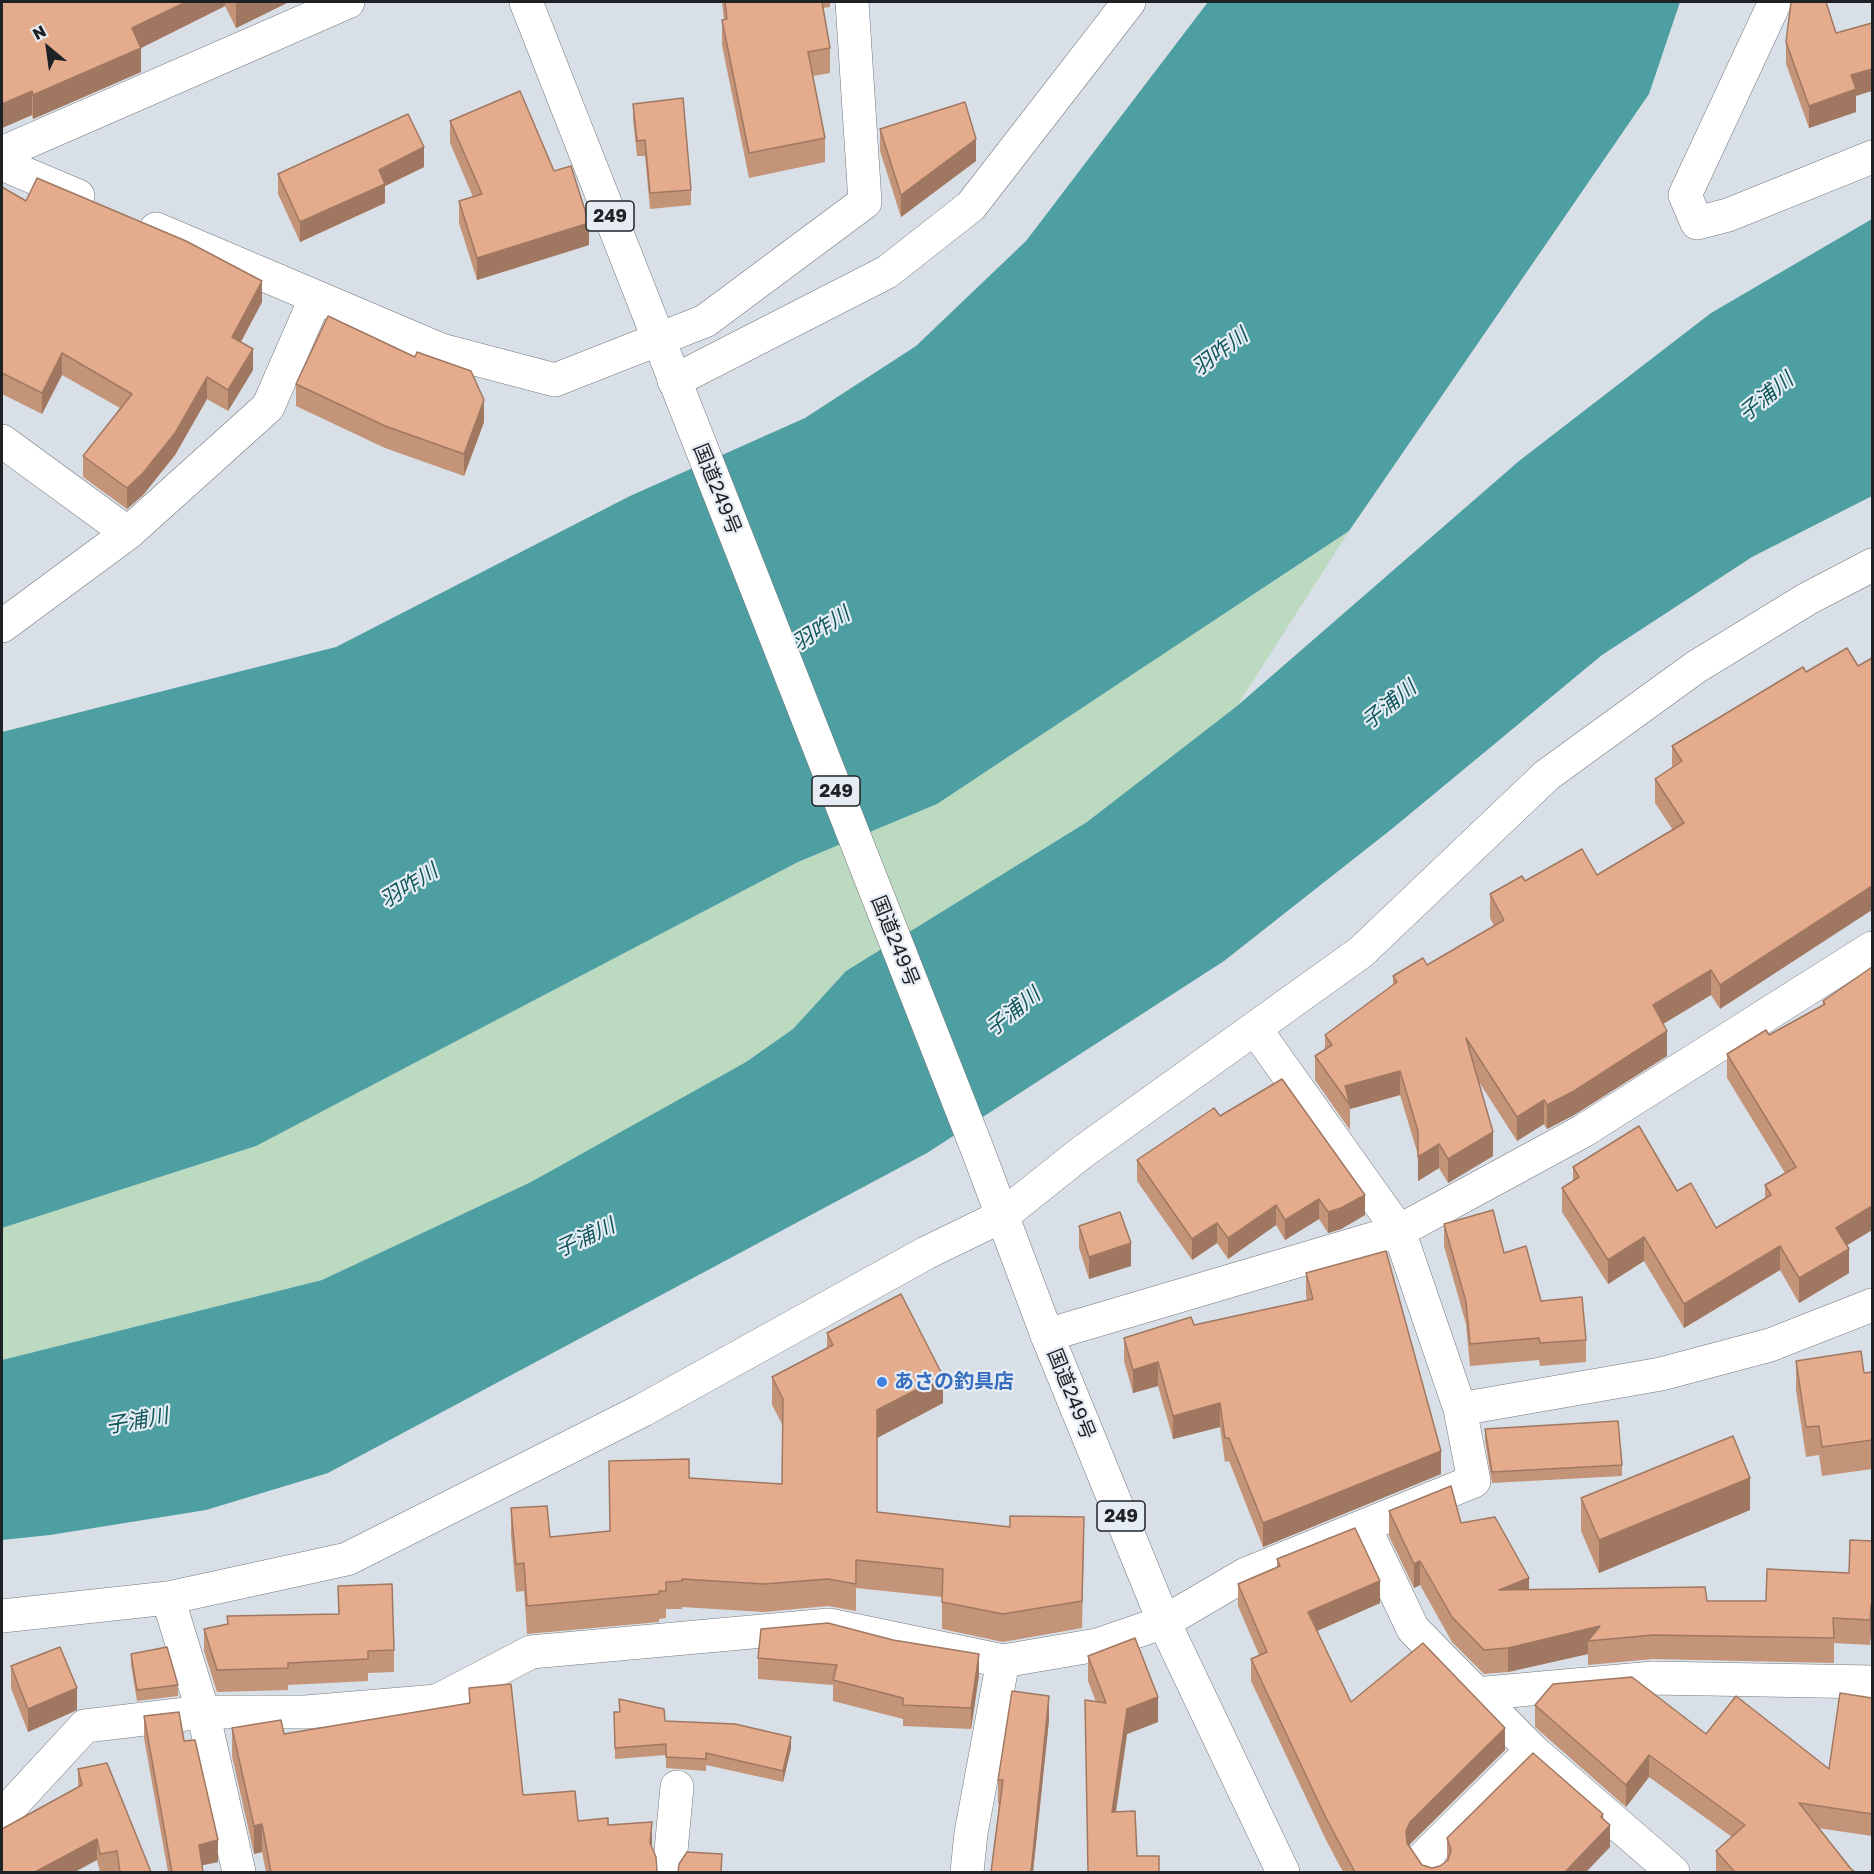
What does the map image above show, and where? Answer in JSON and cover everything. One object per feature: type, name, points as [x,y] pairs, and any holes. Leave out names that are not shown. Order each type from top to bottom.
[{"type":"main road","points":[[2,153],[348,2]]},
{"type":"main road","name":"国道249号","points":[[526,2],[978,1151],[1047,1335],[1164,1622],[1283,1872]]},
{"type":"main road","points":[[2,164],[441,350],[555,380],[705,321],[865,202],[852,2]]},
{"type":"main road","points":[[674,381],[887,272],[972,206],[1129,2]]},
{"type":"main road","points":[[1775,2],[1685,195],[1697,223],[1728,215],[1872,157]]},
{"type":"main road","points":[[2,626],[128,533],[268,407],[316,297]]},
{"type":"main road","points":[[2,441],[128,533]]},
{"type":"main road","points":[[2,1616],[168,1598],[347,1559],[643,1410],[926,1253],[1002,1216],[1081,1153],[1256,1030],[1361,952],[1546,776],[1696,667],[1807,599],[1872,565]]},
{"type":"main road","points":[[1047,1335],[1399,1231],[1583,1131],[1872,948]]},
{"type":"main road","points":[[2,1816],[85,1726],[203,1712],[306,1712],[438,1701],[531,1652],[829,1625],[1003,1661],[1098,1645],[1164,1622],[1246,1574],[1474,1480],[1460,1409],[1399,1231],[1256,1030]]},
{"type":"main road","points":[[1460,1409],[1661,1374],[1770,1346],[1872,1305]]},
{"type":"main road","points":[[1364,1526],[1413,1629],[1532,1750],[1673,1872]]},
{"type":"main road","points":[[168,1598],[203,1712],[239,1872]]},
{"type":"main road","points":[[967,1872],[971,1833],[1003,1661]]},
{"type":"main road","points":[[1475,1694],[1653,1678],[1872,1682]]},
{"type":"main road","points":[[1432,1872],[1424,1857],[1532,1750]]},
{"type":"main road","points":[[669,1872],[677,1787]]},
{"type":"green space","points":[[1349,531],[1237,706],[1087,822],[846,971],[793,1029],[746,1062],[531,1182],[322,1280],[2,1360],[2,1228],[256,1146],[798,862],[937,804]]},
{"type":"water","name":"羽咋川","points":[[1208,2],[1680,2],[1649,94],[1349,531],[937,804],[798,862],[256,1146],[2,1228],[2,732],[336,647],[630,496],[805,418],[916,346],[1026,241]]},
{"type":"water","name":"子浦川","points":[[1872,219],[1872,496],[1752,557],[1602,655],[1393,828],[1224,961],[927,1153],[328,1473],[206,1510],[50,1535],[2,1540],[2,1360],[322,1280],[531,1182],[746,1062],[793,1029],[846,971],[1087,822],[1237,706],[1519,461],[1711,313]]},
{"type":"building","points":[[2,2],[186,2],[132,28],[141,48],[33,95],[32,91],[2,104]]},
{"type":"building","points":[[725,2],[822,2],[830,48],[808,52],[825,138],[749,153],[722,20],[727,19]]},
{"type":"building","points":[[1791,2],[1826,2],[1836,33],[1872,23],[1872,69],[1851,75],[1856,89],[1809,106],[1786,42]]},
{"type":"building","points":[[520,91],[554,171],[571,166],[589,223],[477,258],[459,201],[482,194],[450,121]]},
{"type":"building","points":[[683,98],[691,190],[650,193],[645,140],[637,141],[633,104]]},
{"type":"building","points":[[965,102],[976,139],[901,195],[880,129]]},
{"type":"building","points":[[408,114],[424,147],[379,170],[385,184],[300,222],[278,174]]},
{"type":"building","points":[[37,178],[186,241],[262,281],[232,337],[253,349],[228,390],[207,377],[175,433],[143,473],[127,488],[83,456],[132,394],[62,353],[42,393],[2,373],[2,187],[26,201]]},
{"type":"building","points":[[328,316],[415,357],[417,352],[471,371],[484,400],[464,454],[385,426],[296,384]]},
{"type":"building","points":[[1847,648],[1858,666],[1872,658],[1872,886],[1720,985],[1711,970],[1653,1005],[1667,1031],[1574,1091],[1547,1105],[1544,1100],[1517,1117],[1466,1038],[1493,1132],[1448,1159],[1439,1144],[1418,1157],[1418,1131],[1400,1071],[1345,1086],[1350,1105],[1315,1056],[1332,1045],[1325,1035],[1397,982],[1393,976],[1423,958],[1427,965],[1504,920],[1490,894],[1522,876],[1525,881],[1582,849],[1597,875],[1684,823],[1655,779],[1682,761],[1672,746],[1803,667],[1806,672]]},
{"type":"building","points":[[1872,967],[1872,1206],[1836,1228],[1849,1249],[1799,1278],[1780,1246],[1684,1304],[1644,1237],[1608,1260],[1562,1188],[1579,1177],[1573,1167],[1639,1126],[1677,1191],[1691,1183],[1716,1228],[1771,1195],[1765,1185],[1796,1167],[1727,1054],[1766,1030],[1769,1035],[1825,1004],[1823,1001]]},
{"type":"building","points":[[1282,1079],[1365,1195],[1328,1212],[1319,1199],[1285,1220],[1276,1205],[1228,1238],[1217,1223],[1192,1239],[1137,1160],[1214,1108],[1220,1116]]},
{"type":"building","points":[[1493,1210],[1504,1253],[1526,1246],[1541,1301],[1582,1297],[1586,1340],[1540,1343],[1539,1338],[1470,1344],[1466,1302],[1444,1224]]},
{"type":"building","points":[[1120,1212],[1131,1243],[1089,1257],[1079,1226]]},
{"type":"building","points":[[1386,1251],[1441,1451],[1263,1523],[1229,1438],[1225,1438],[1220,1403],[1173,1416],[1158,1362],[1133,1370],[1124,1338],[1191,1317],[1194,1325],[1313,1299],[1306,1273]]},
{"type":"building","points":[[901,1294],[943,1376],[877,1410],[877,1512],[1010,1527],[1010,1516],[1084,1517],[1082,1601],[1003,1614],[942,1602],[943,1569],[856,1560],[856,1584],[828,1579],[764,1584],[682,1579],[682,1581],[666,1582],[666,1591],[659,1591],[659,1594],[527,1606],[524,1563],[516,1564],[511,1508],[547,1506],[550,1537],[610,1531],[609,1461],[689,1459],[689,1478],[782,1484],[783,1399],[772,1377],[833,1345],[827,1333]]},
{"type":"building","points":[[1861,1351],[1864,1373],[1872,1372],[1872,1440],[1822,1447],[1819,1426],[1806,1427],[1796,1361]]},
{"type":"building","points":[[1618,1421],[1622,1465],[1492,1472],[1485,1429]]},
{"type":"building","points":[[1733,1436],[1750,1478],[1599,1540],[1581,1498]]},
{"type":"building","points":[[1451,1486],[1461,1523],[1495,1517],[1529,1578],[1499,1590],[1705,1587],[1707,1601],[1766,1601],[1767,1569],[1849,1573],[1850,1540],[1872,1541],[1870,1620],[1833,1618],[1834,1638],[1653,1635],[1588,1641],[1600,1626],[1508,1648],[1484,1650],[1452,1617],[1420,1561],[1414,1564],[1389,1511]]},
{"type":"building","points":[[1355,1528],[1380,1581],[1308,1612],[1351,1702],[1423,1643],[1505,1728],[1410,1822],[1406,1831],[1407,1843],[1422,1865],[1432,1868],[1440,1866],[1448,1860],[1451,1850],[1447,1838],[1533,1753],[1603,1814],[1601,1817],[1610,1825],[1565,1872],[1355,1872],[1326,1818],[1251,1659],[1267,1652],[1238,1584],[1280,1566],[1277,1559]]},
{"type":"building","points":[[392,1584],[394,1650],[368,1651],[368,1659],[288,1663],[288,1668],[217,1670],[204,1629],[228,1624],[227,1616],[339,1614],[338,1586]]},
{"type":"building","points":[[828,1623],[893,1640],[979,1654],[971,1708],[903,1705],[903,1698],[833,1680],[837,1665],[758,1658],[761,1629]]},
{"type":"building","points":[[1135,1638],[1158,1697],[1127,1709],[1112,1812],[1135,1811],[1137,1856],[1159,1856],[1159,1872],[1088,1872],[1085,1700],[1106,1703],[1088,1656]]},
{"type":"building","points":[[60,1647],[77,1688],[28,1709],[11,1666]]},
{"type":"building","points":[[167,1647],[178,1685],[137,1690],[131,1654]]},
{"type":"building","points":[[1632,1677],[1706,1734],[1736,1696],[1829,1769],[1840,1693],[1872,1698],[1872,1814],[1799,1803],[1855,1872],[1735,1872],[1716,1851],[1745,1825],[1649,1755],[1626,1785],[1535,1705],[1553,1684]]},
{"type":"building","points":[[511,1684],[523,1795],[575,1791],[578,1821],[608,1818],[608,1825],[652,1822],[650,1843],[656,1857],[657,1872],[271,1872],[262,1824],[254,1826],[232,1728],[281,1720],[284,1734],[470,1703],[469,1688]]},
{"type":"building","points":[[1012,1691],[1049,1696],[1031,1872],[991,1872],[1003,1780],[998,1780]]},
{"type":"building","points":[[619,1699],[664,1709],[665,1721],[735,1724],[791,1737],[783,1771],[706,1753],[706,1759],[666,1757],[666,1744],[615,1748],[614,1712],[620,1712]]},
{"type":"building","points":[[179,1712],[184,1741],[195,1740],[218,1840],[199,1845],[203,1872],[172,1872],[144,1716]]},
{"type":"building","points":[[107,1763],[151,1872],[120,1872],[117,1851],[100,1854],[97,1839],[35,1872],[2,1872],[2,1829],[82,1785],[78,1769]]},
{"type":"building","points":[[687,1852],[722,1854],[721,1872],[678,1872],[679,1864]]},
{"type":"place","name":"あさの釣具店","points":[[882,1382]]}]
